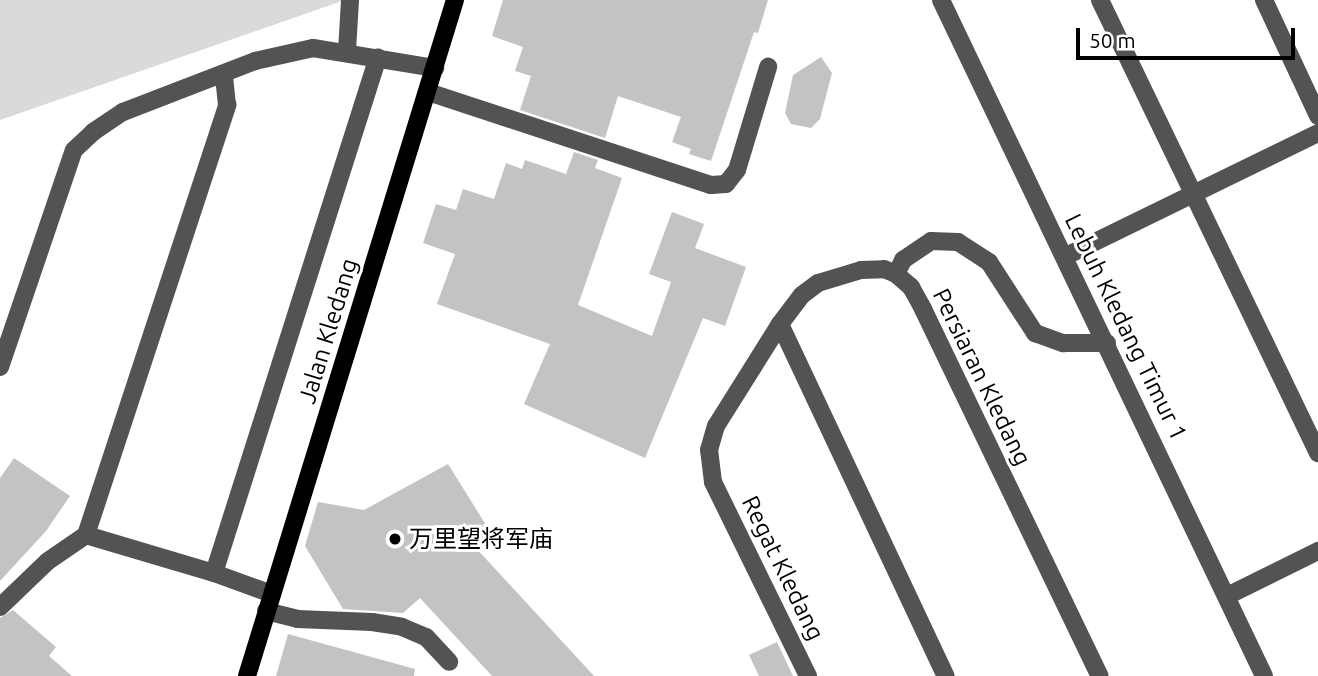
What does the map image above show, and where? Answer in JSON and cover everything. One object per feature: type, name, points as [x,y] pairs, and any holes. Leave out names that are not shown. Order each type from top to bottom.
[{"type":"main road","name":"Jalan Kledang","points":[[247,676],[455,0]]},
{"type":"street","points":[[346,51],[350,0]]},
{"type":"street","name":"Lebuh Kledang Timur 1","points":[[941,0],[1066,256],[1264,676]]},
{"type":"street","points":[[1100,0],[1318,453]]},
{"type":"street","points":[[1264,0],[1316,108]]},
{"type":"street","points":[[0,367],[74,150],[93,132],[123,112],[255,61],[313,48],[346,51],[435,68]]},
{"type":"street","points":[[214,573],[378,57]]},
{"type":"street","points":[[428,92],[711,185],[726,184],[737,170],[768,67]]},
{"type":"street","points":[[0,607],[48,561],[86,535],[227,105],[224,75]]},
{"type":"street","points":[[1066,256],[1318,133]]},
{"type":"street","points":[[946,676],[780,324],[802,295],[818,283],[861,270],[884,269],[896,274],[903,260],[931,241],[958,242],[989,262],[1035,333],[1063,343],[1107,343]]},
{"type":"street","name":"Persiaran Kledang","points":[[896,274],[911,287],[923,309],[1100,676]]},
{"type":"street","name":"Regat Kledang","points":[[780,324],[716,426],[709,450],[713,482],[808,676]]},
{"type":"street","points":[[86,535],[214,573],[297,619],[372,622],[402,627],[426,637],[449,662]]},
{"type":"street","points":[[1227,596],[1318,551]]},
{"type":"shaded area","points":[[0,0],[345,0],[0,120]]},
{"type":"building","points":[[503,0],[768,0],[758,33],[754,32],[711,161],[689,154],[691,149],[672,142],[681,117],[618,96],[605,138],[520,110],[531,76],[515,71],[523,47],[492,36]]},
{"type":"building","points":[[821,57],[832,73],[820,119],[811,128],[791,124],[785,113],[793,75]]},
{"type":"building","points":[[574,152],[598,160],[595,168],[622,178],[578,305],[652,336],[671,282],[649,274],[672,212],[704,224],[695,248],[746,267],[725,326],[703,318],[645,458],[524,404],[550,344],[437,304],[455,254],[423,243],[436,204],[456,210],[463,189],[494,199],[506,163],[522,169],[525,160],[566,174]]},
{"type":"building","points":[[14,458],[70,496],[46,531],[0,581],[0,478]]},
{"type":"building","name":"万里望将军庙","points":[[448,464],[491,533],[475,547],[594,676],[492,676],[420,598],[403,613],[343,609],[305,546],[318,502],[364,510]]},
{"type":"building","points":[[13,610],[56,647],[49,656],[72,676],[0,676],[0,618]]},
{"type":"building","points":[[288,634],[415,669],[414,676],[276,676]]},
{"type":"building","points":[[777,642],[793,676],[759,676],[749,655]]},
{"type":"place","name":"万里望将军庙","points":[[395,539]]}]
